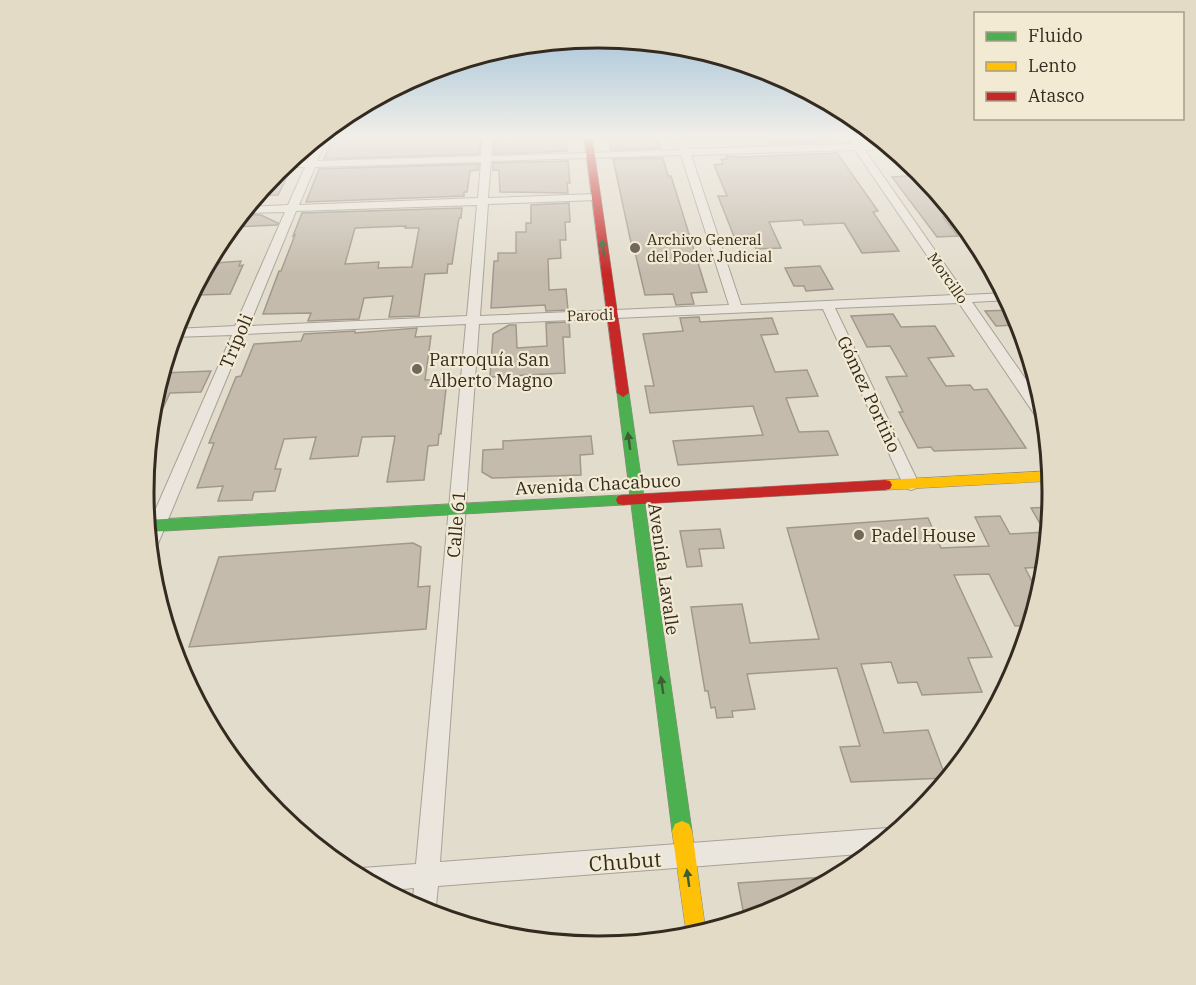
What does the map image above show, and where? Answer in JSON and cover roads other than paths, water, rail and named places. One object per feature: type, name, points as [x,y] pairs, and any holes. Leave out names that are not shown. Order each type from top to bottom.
[{"type":"main road","name":"Avenida Lavalle","points":[[594,182],[695,926]]},
{"type":"main road","name":"Avenida Chacabuco","points":[[154,526],[1042,477]]},
{"type":"street","name":"Trípoli","points":[[154,522],[303,182]]},
{"type":"street","name":"Calle 61","points":[[425,902],[484,182]]},
{"type":"street","points":[[695,182],[736,308]]},
{"type":"street","name":"Morcillo","points":[[882,182],[1033,401]]},
{"type":"street","points":[[255,210],[596,197]]},
{"type":"street","name":"Parodi","points":[[183,333],[998,297]]},
{"type":"street","name":"Gómez Portiño","points":[[827,304],[911,484]]},
{"type":"street","name":"Chubut","points":[[378,878],[874,841]]},
{"type":"place","name":"Archivo General del Poder Judicial","points":[[635,248]]},
{"type":"place","name":"Parroquía San Alberto Magno","points":[[417,369]]},
{"type":"place","name":"Padel House","points":[[859,535]]}]
